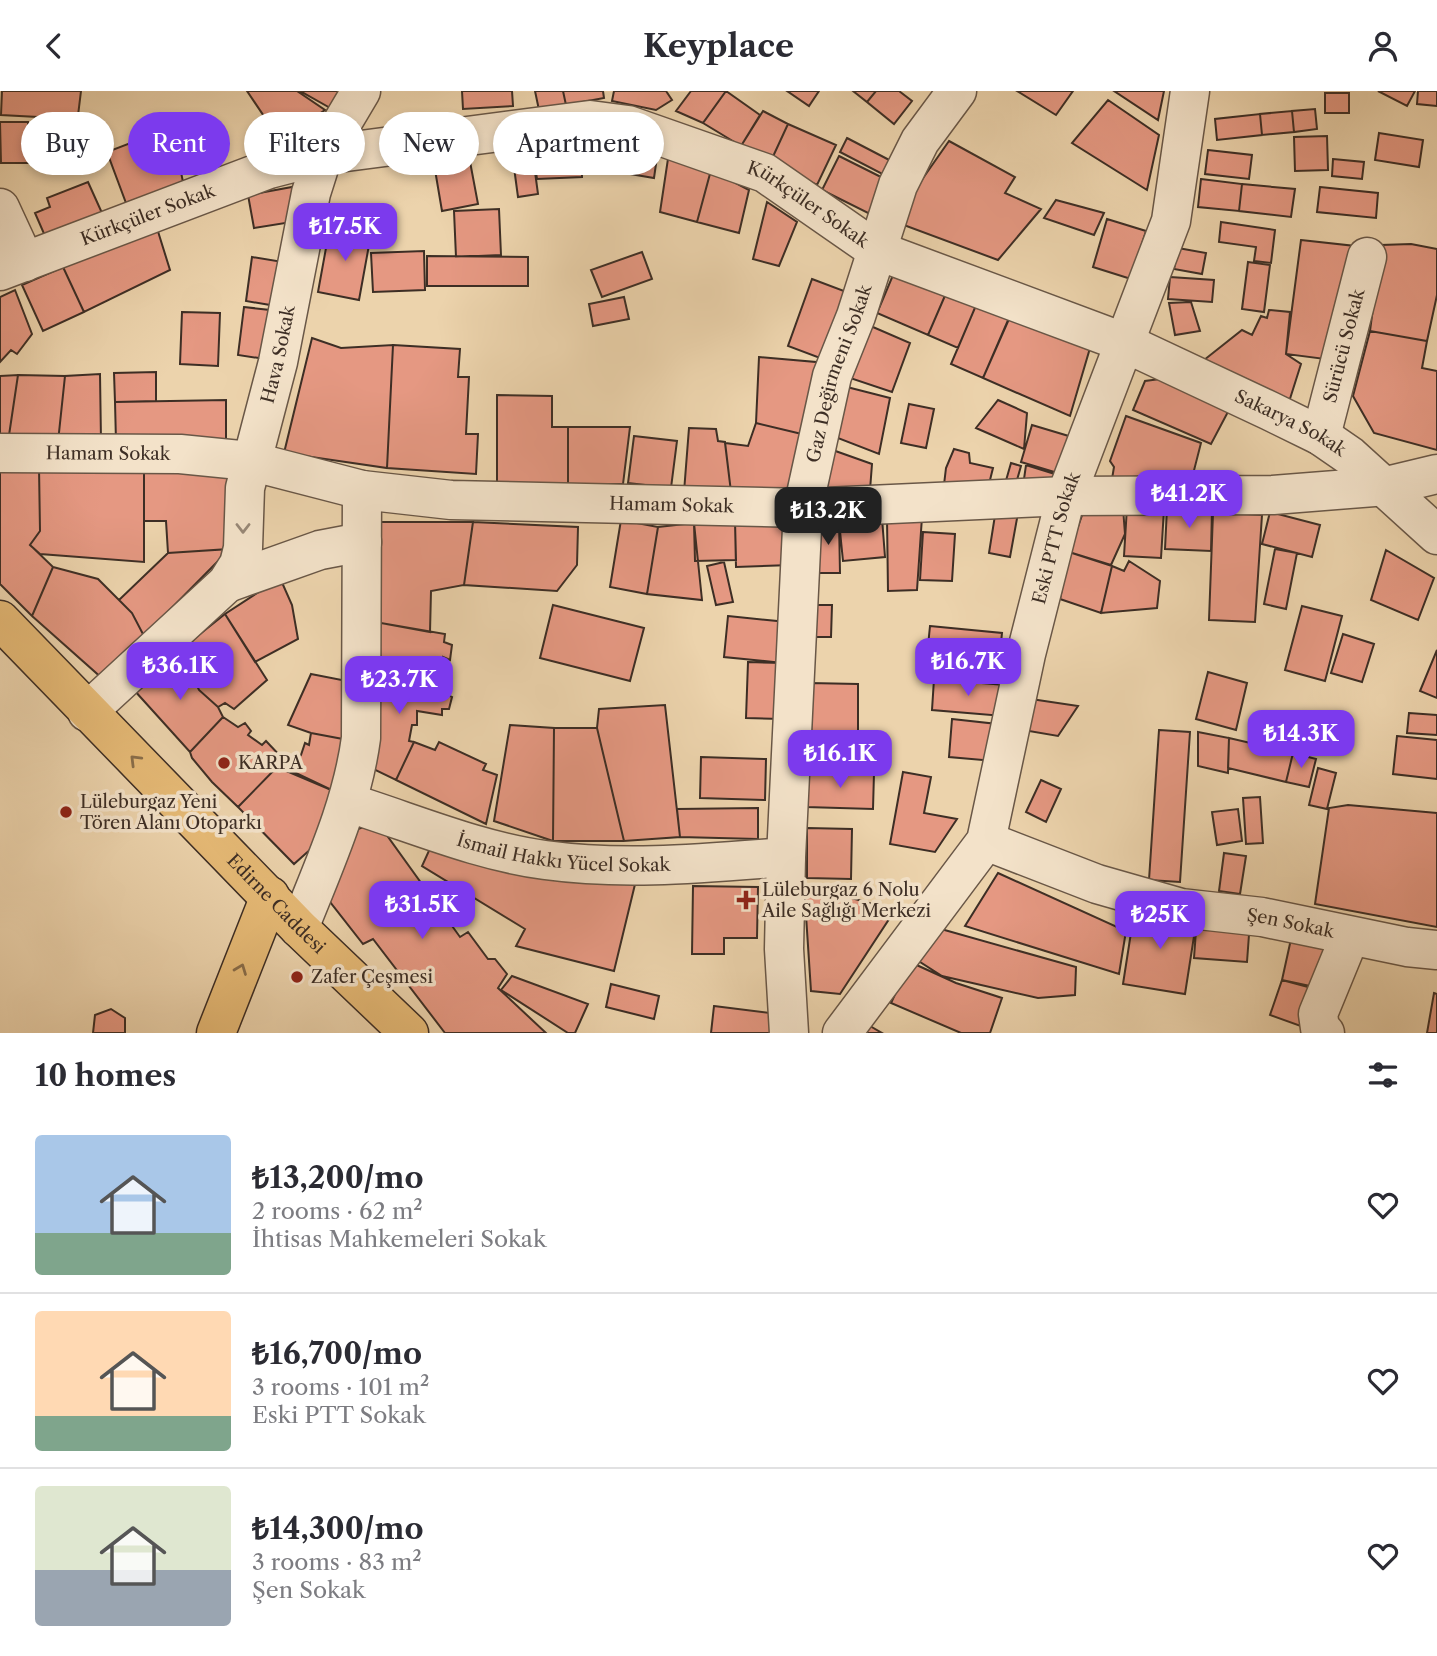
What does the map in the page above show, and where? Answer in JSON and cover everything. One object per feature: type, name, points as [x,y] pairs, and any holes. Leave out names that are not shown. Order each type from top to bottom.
[{"type":"main road","name":"Edirne Caddesi","points":[[0,620],[87,712],[270,895],[299,928],[407,1032]]},
{"type":"main road","points":[[216,1033],[270,895]]},
{"type":"street","name":"Hava Sokak","points":[[349,112],[361,91]]},
{"type":"street","name":"Gaz Değirmeni Sokak","points":[[789,1033],[784,949],[786,857],[803,508],[832,376],[856,316],[898,185],[914,152],[957,91]]},
{"type":"street","name":"Eski PTT Sokak","points":[[842,1033],[986,841],[1026,654],[1066,496],[1171,221],[1190,91]]},
{"type":"street","name":"Kürkçüler Sokak","points":[[365,149],[590,120],[628,125],[765,173],[876,250],[1123,342]]},
{"type":"street","name":"Kürkçüler Sokak","points":[[13,266],[253,175]]},
{"type":"street","name":"Hava Sokak","points":[[227,583],[239,564],[243,548],[245,488],[250,461],[278,362],[317,175]]},
{"type":"street","points":[[0,208],[13,266]]},
{"type":"street","name":"Sürücü Sokak","points":[[1321,436],[1367,257]]},
{"type":"street","name":"Sakarya Sokak","points":[[1123,342],[1321,436],[1387,486],[1437,535]]},
{"type":"street","name":"Hamam Sokak","points":[[0,453],[180,454],[250,461],[362,490],[451,500],[803,508],[1066,496],[1273,495],[1387,486],[1437,474]]},
{"type":"street","points":[[299,928],[349,803],[361,738],[362,490]]},
{"type":"street","points":[[87,712],[227,583],[320,550],[362,542]]},
{"type":"street","name":"İsmail Hakkı Yücel Sokak","points":[[349,803],[493,850],[544,860],[624,866],[786,857]]},
{"type":"street","name":"Şen Sokak","points":[[986,841],[1097,884],[1181,908],[1262,917],[1350,936],[1437,950]]},
{"type":"street","points":[[1325,1033],[1320,1028],[1318,1014],[1350,936]]},
{"type":"building","points":[[2,91],[81,91],[78,112],[21,112],[21,116],[1,115]]},
{"type":"building","points":[[247,91],[297,91],[325,110],[322,112],[261,112]]},
{"type":"building","points":[[300,91],[342,91],[332,109]]},
{"type":"building","points":[[462,91],[512,91],[513,106],[463,109]]},
{"type":"building","points":[[535,91],[563,91],[566,105],[539,110]]},
{"type":"building","points":[[563,91],[603,91],[604,98],[566,105]]},
{"type":"building","points":[[614,91],[666,91],[672,100],[656,110],[612,101]]},
{"type":"building","points":[[691,91],[726,91],[703,123],[676,111]]},
{"type":"building","points":[[726,91],[760,115],[741,146],[703,123]]},
{"type":"building","points":[[787,91],[819,91],[809,106]]},
{"type":"building","points":[[853,91],[876,91],[867,102]]},
{"type":"building","points":[[876,91],[899,91],[912,101],[894,124],[867,102]]},
{"type":"building","points":[[1017,91],[1073,91],[1056,115]]},
{"type":"building","points":[[1114,91],[1164,91],[1158,120]]},
{"type":"building","points":[[1378,91],[1415,91],[1407,106]]},
{"type":"building","points":[[1418,91],[1437,91],[1437,106],[1417,104]]},
{"type":"building","points":[[1325,93],[1349,93],[1349,113],[1325,113]]},
{"type":"building","points":[[1108,100],[1159,135],[1147,190],[1072,143]]},
{"type":"building","points":[[1315,109],[1317,129],[1294,132],[1292,111]]},
{"type":"building","points":[[763,111],[788,124],[770,163],[741,146]]},
{"type":"building","points":[[1292,111],[1294,132],[1262,135],[1260,114]]},
{"type":"building","points":[[1260,114],[1262,135],[1217,140],[1215,119]]},
{"type":"building","points":[[0,122],[21,122],[21,163],[1,163]]},
{"type":"building","points":[[788,124],[836,145],[817,185],[770,163]]},
{"type":"building","points":[[1379,133],[1423,140],[1419,167],[1375,160]]},
{"type":"building","points":[[1327,136],[1328,170],[1295,171],[1294,137]]},
{"type":"building","points":[[847,138],[897,164],[890,178],[840,152]]},
{"type":"building","points":[[949,141],[1015,177],[1005,193],[1041,209],[998,260],[893,221]]},
{"type":"building","points":[[128,144],[128,175],[182,175],[183,182],[126,203],[114,171],[114,149]]},
{"type":"building","points":[[1208,150],[1252,155],[1249,179],[1205,174]]},
{"type":"building","points":[[669,152],[711,170],[697,222],[660,212]]},
{"type":"building","points":[[839,156],[889,181],[872,215],[822,190]]},
{"type":"building","points":[[1333,159],[1364,162],[1362,179],[1332,176]]},
{"type":"building","points":[[711,170],[749,190],[739,233],[697,222]]},
{"type":"building","points":[[436,175],[473,175],[478,204],[442,211]]},
{"type":"building","points":[[515,175],[535,175],[538,194],[518,197]]},
{"type":"building","points":[[536,175],[582,175],[582,177],[537,179]]},
{"type":"building","points":[[1201,179],[1242,184],[1239,211],[1198,207]]},
{"type":"building","points":[[88,182],[102,213],[45,236],[35,213],[50,207],[47,198]]},
{"type":"building","points":[[1242,184],[1295,189],[1291,217],[1239,211]]},
{"type":"building","points":[[292,187],[298,221],[254,228],[248,195]]},
{"type":"building","points":[[1320,187],[1378,193],[1376,218],[1317,212]]},
{"type":"building","points":[[1056,200],[1104,213],[1094,235],[1044,218]]},
{"type":"building","points":[[767,202],[797,222],[779,266],[753,259]]},
{"type":"building","points":[[499,209],[501,255],[456,257],[454,211]]},
{"type":"building","points":[[1107,219],[1146,231],[1131,279],[1093,267]]},
{"type":"building","points":[[1221,222],[1275,230],[1271,263],[1254,261],[1256,247],[1219,242]]},
{"type":"building","points":[[156,225],[170,270],[84,312],[63,267]]},
{"type":"building","points":[[330,226],[371,234],[359,300],[318,292]]},
{"type":"building","points":[[1301,240],[1355,246],[1340,361],[1286,354]]},
{"type":"building","points":[[1411,244],[1437,249],[1437,295],[1427,341],[1370,331],[1381,245]]},
{"type":"building","points":[[1178,248],[1206,253],[1202,274],[1174,269]]},
{"type":"building","points":[[424,251],[425,290],[373,292],[371,253]]},
{"type":"building","points":[[642,252],[652,279],[602,297],[591,270]]},
{"type":"building","points":[[427,256],[528,257],[528,286],[427,286]]},
{"type":"building","points":[[252,257],[289,263],[282,307],[246,301]]},
{"type":"building","points":[[1248,262],[1270,265],[1264,312],[1242,309]]},
{"type":"building","points":[[63,267],[84,312],[43,331],[22,285]]},
{"type":"building","points":[[896,268],[947,291],[928,335],[877,313]]},
{"type":"building","points":[[1170,277],[1214,280],[1212,302],[1168,299]]},
{"type":"building","points":[[812,279],[852,294],[828,361],[788,346]]},
{"type":"building","points":[[15,290],[32,334],[17,354],[11,350],[0,362],[0,297]]},
{"type":"building","points":[[947,291],[977,303],[958,348],[928,335]]},
{"type":"building","points":[[624,297],[629,319],[593,326],[589,304]]},
{"type":"building","points":[[1191,302],[1200,331],[1175,335],[1169,303]]},
{"type":"building","points":[[977,303],[1009,318],[983,378],[951,364]]},
{"type":"building","points":[[244,307],[279,311],[272,360],[238,355]]},
{"type":"building","points":[[1269,310],[1290,312],[1286,354],[1301,364],[1288,405],[1204,360],[1242,330],[1252,335],[1261,316],[1267,318]]},
{"type":"building","points":[[182,312],[220,313],[218,366],[180,364]]},
{"type":"building","points":[[1009,319],[1090,348],[1070,416],[983,378]]},
{"type":"building","points":[[866,324],[910,343],[892,392],[844,376]]},
{"type":"building","points":[[1370,331],[1427,341],[1422,368],[1437,371],[1437,450],[1374,433],[1353,396]]},
{"type":"building","points":[[312,338],[341,348],[393,345],[387,468],[284,453]]},
{"type":"building","points":[[393,345],[460,349],[458,377],[469,377],[466,434],[478,434],[476,474],[387,468]]},
{"type":"building","points":[[759,357],[827,363],[806,435],[756,423]]},
{"type":"building","points":[[156,372],[156,401],[115,402],[114,373]]},
{"type":"building","points":[[100,374],[101,441],[58,442],[65,376]]},
{"type":"building","points":[[18,375],[8,442],[0,441],[0,376]]},
{"type":"building","points":[[18,375],[65,376],[58,442],[8,442]]},
{"type":"building","points":[[1160,379],[1230,408],[1211,444],[1133,410],[1145,381]]},
{"type":"building","points":[[843,386],[890,398],[879,454],[830,435]]},
{"type":"building","points":[[497,395],[552,396],[552,427],[568,427],[568,484],[497,483]]},
{"type":"building","points":[[226,400],[226,440],[116,442],[115,402]]},
{"type":"building","points":[[998,400],[1027,413],[1024,449],[976,428]]},
{"type":"building","points":[[909,404],[934,409],[926,448],[901,443]]},
{"type":"building","points":[[1126,416],[1201,443],[1189,490],[1112,479],[1114,467],[1110,461]]},
{"type":"building","points":[[756,423],[806,435],[789,490],[731,492],[725,443],[748,446]]},
{"type":"building","points":[[1032,425],[1072,437],[1061,474],[1021,462]]},
{"type":"building","points":[[568,427],[630,427],[623,484],[568,484]]},
{"type":"building","points":[[689,428],[716,429],[718,441],[725,442],[731,492],[684,492]]},
{"type":"building","points":[[634,436],[677,441],[671,488],[628,483]]},
{"type":"building","points":[[827,448],[872,464],[870,490],[823,488]]},
{"type":"building","points":[[954,449],[969,453],[970,463],[993,468],[987,492],[943,493],[946,468]]},
{"type":"building","points":[[1011,463],[1021,466],[1015,487],[1005,484]]},
{"type":"building","points":[[1026,465],[1058,475],[1053,489],[1023,486]]},
{"type":"building","points":[[39,467],[144,467],[144,562],[40,554],[30,545],[40,531]]},
{"type":"building","points":[[39,467],[40,531],[30,545],[53,567],[32,616],[0,584],[0,468]]},
{"type":"building","points":[[144,467],[232,473],[230,549],[168,553],[166,521],[144,521]]},
{"type":"building","points":[[1086,504],[1123,508],[1125,534],[1111,565],[1069,552]]},
{"type":"building","points":[[1127,507],[1164,509],[1161,558],[1124,556]]},
{"type":"building","points":[[1167,508],[1212,510],[1211,551],[1165,549]]},
{"type":"building","points":[[996,509],[1018,513],[1010,557],[989,553]]},
{"type":"building","points":[[1270,512],[1320,525],[1312,557],[1262,544]]},
{"type":"building","points":[[1213,513],[1262,515],[1255,622],[1209,620]]},
{"type":"building","points":[[922,517],[917,590],[888,591],[887,518]]},
{"type":"building","points":[[882,518],[885,557],[843,561],[839,521]]},
{"type":"building","points":[[789,519],[791,565],[736,567],[735,521]]},
{"type":"building","points":[[621,520],[658,527],[647,594],[610,587]]},
{"type":"building","points":[[735,521],[736,560],[695,561],[694,523]]},
{"type":"building","points":[[817,521],[839,521],[840,573],[817,573]]},
{"type":"building","points":[[377,522],[473,522],[464,585],[431,591],[430,632],[375,622]]},
{"type":"building","points":[[473,522],[578,527],[577,565],[557,591],[464,585]]},
{"type":"building","points":[[694,523],[702,600],[647,594],[658,527]]},
{"type":"building","points":[[923,532],[955,534],[952,581],[920,580]]},
{"type":"building","points":[[230,549],[144,636],[132,613],[119,600],[168,553]]},
{"type":"building","points":[[1275,549],[1297,553],[1286,609],[1264,604]]},
{"type":"building","points":[[1386,550],[1434,578],[1418,620],[1371,600]]},
{"type":"building","points":[[1069,552],[1112,566],[1101,613],[1060,599]]},
{"type":"building","points":[[1129,561],[1160,581],[1157,608],[1101,613],[1112,566],[1124,571]]},
{"type":"building","points":[[724,562],[733,602],[716,605],[707,566]]},
{"type":"building","points":[[53,567],[98,579],[132,613],[144,636],[103,679],[32,616]]},
{"type":"building","points":[[280,578],[292,605],[298,639],[255,662],[225,614]]},
{"type":"building","points":[[553,605],[644,628],[630,681],[540,658]]},
{"type":"building","points":[[811,605],[832,605],[831,637],[810,637]]},
{"type":"building","points":[[1302,606],[1342,616],[1325,681],[1285,670]]},
{"type":"building","points":[[225,614],[267,680],[234,709],[225,703],[218,707],[199,690],[180,650]]},
{"type":"building","points":[[728,616],[787,622],[783,663],[724,657]]},
{"type":"building","points":[[375,622],[445,634],[444,642],[452,645],[450,660],[443,657],[441,669],[435,669],[434,678],[373,666]]},
{"type":"building","points":[[930,626],[1002,633],[998,673],[926,666]]},
{"type":"building","points":[[1343,634],[1374,644],[1362,682],[1331,673]]},
{"type":"building","points":[[180,650],[199,690],[218,707],[223,717],[190,752],[134,690]]},
{"type":"building","points":[[1437,650],[1437,698],[1420,691]]},
{"type":"building","points":[[748,662],[783,663],[781,719],[746,718]]},
{"type":"building","points":[[373,666],[434,678],[433,684],[446,687],[445,694],[452,697],[449,709],[442,709],[442,715],[417,711],[417,725],[412,725],[409,741],[414,742],[396,780],[367,766]]},
{"type":"building","points":[[1208,672],[1247,683],[1236,730],[1196,719]]},
{"type":"building","points":[[311,674],[347,681],[343,739],[288,725]]},
{"type":"building","points":[[934,679],[1005,685],[1003,716],[932,710]]},
{"type":"building","points":[[809,683],[858,684],[858,731],[808,731]]},
{"type":"building","points":[[1031,699],[1078,706],[1058,736],[1023,730]]},
{"type":"building","points":[[665,705],[680,837],[624,841],[597,728],[599,709]]},
{"type":"building","points":[[1409,713],[1437,715],[1437,735],[1407,733]]},
{"type":"building","points":[[223,717],[238,727],[245,723],[251,731],[248,735],[262,745],[266,741],[284,760],[238,807],[212,782],[190,752]]},
{"type":"building","points":[[952,719],[997,724],[994,761],[949,757]]},
{"type":"building","points":[[510,725],[554,728],[553,841],[494,821]]},
{"type":"building","points":[[554,728],[597,728],[624,841],[553,841]]},
{"type":"building","points":[[1159,730],[1190,732],[1180,882],[1149,880]]},
{"type":"building","points":[[1198,732],[1229,738],[1228,773],[1198,766]]},
{"type":"building","points":[[311,733],[343,739],[336,792],[286,771],[301,755],[305,743],[309,745]]},
{"type":"building","points":[[812,735],[850,737],[849,767],[812,766]]},
{"type":"building","points":[[1397,736],[1437,740],[1437,779],[1393,774]]},
{"type":"building","points":[[1229,738],[1293,753],[1286,782],[1228,768]]},
{"type":"building","points":[[414,742],[435,750],[439,742],[486,764],[483,770],[497,775],[486,824],[396,780]]},
{"type":"building","points":[[1293,753],[1316,759],[1309,787],[1286,782]]},
{"type":"building","points":[[701,757],[766,759],[765,800],[700,798]]},
{"type":"building","points":[[279,765],[336,792],[312,848],[294,864],[238,807]]},
{"type":"building","points":[[1318,768],[1336,773],[1327,809],[1309,805]]},
{"type":"building","points":[[807,770],[874,773],[873,809],[806,807]]},
{"type":"building","points":[[903,772],[931,777],[924,813],[957,819],[935,852],[890,844]]},
{"type":"building","points":[[1041,780],[1061,789],[1046,822],[1026,812]]},
{"type":"building","points":[[1260,797],[1263,843],[1246,844],[1243,798]]},
{"type":"building","points":[[1348,805],[1437,813],[1437,927],[1315,904],[1329,808]]},
{"type":"building","points":[[758,808],[758,839],[680,837],[677,809]]},
{"type":"building","points":[[1238,809],[1242,841],[1217,845],[1212,812]]},
{"type":"building","points":[[366,826],[383,830],[460,937],[468,932],[488,959],[495,959],[507,974],[498,988],[546,1033],[445,1033],[373,939],[363,944],[327,898],[358,829]]},
{"type":"building","points":[[807,828],[852,829],[851,879],[807,878]]},
{"type":"building","points":[[432,844],[637,876],[614,971],[516,946],[525,929],[422,866]]},
{"type":"building","points":[[1224,853],[1246,856],[1240,894],[1219,891]]},
{"type":"building","points":[[998,873],[1126,931],[1119,974],[965,926]]},
{"type":"building","points":[[804,885],[895,910],[840,994],[811,991]]},
{"type":"building","points":[[693,886],[758,887],[757,938],[724,938],[724,954],[692,954]]},
{"type":"building","points":[[1135,907],[1197,917],[1185,994],[1123,984]]},
{"type":"building","points":[[1197,917],[1250,921],[1247,962],[1194,958]]},
{"type":"building","points":[[941,929],[1076,967],[1075,995],[1038,998],[942,976],[917,960]]},
{"type":"building","points":[[1293,930],[1334,938],[1324,989],[1282,980]]},
{"type":"building","points":[[910,962],[956,983],[1002,998],[990,1033],[961,1033],[891,1003]]},
{"type":"building","points":[[512,976],[588,1004],[575,1033],[568,1033],[501,990]]},
{"type":"building","points":[[1282,980],[1323,991],[1309,1029],[1270,1015]]},
{"type":"building","points":[[611,984],[659,996],[654,1019],[606,1007]]},
{"type":"building","points":[[1434,993],[1437,994],[1437,1033],[1427,1033]]},
{"type":"building","points":[[714,1006],[786,1015],[784,1033],[711,1033]]},
{"type":"building","points":[[111,1009],[125,1018],[125,1033],[93,1033],[95,1015]]},
{"type":"building","points":[[870,1026],[882,1033],[865,1033]]},
{"type":"place","name":"KARPA","points":[[224,763]]},
{"type":"place","name":"Lüleburgaz Yeni Tören Alanı Otoparkı","points":[[66,812]]},
{"type":"place","name":"Lüleburgaz 6 Nolu Aile Sağlığı Merkezi","points":[[746,900]]},
{"type":"place","name":"Zafer Çeşmesi","points":[[297,977]]}]
